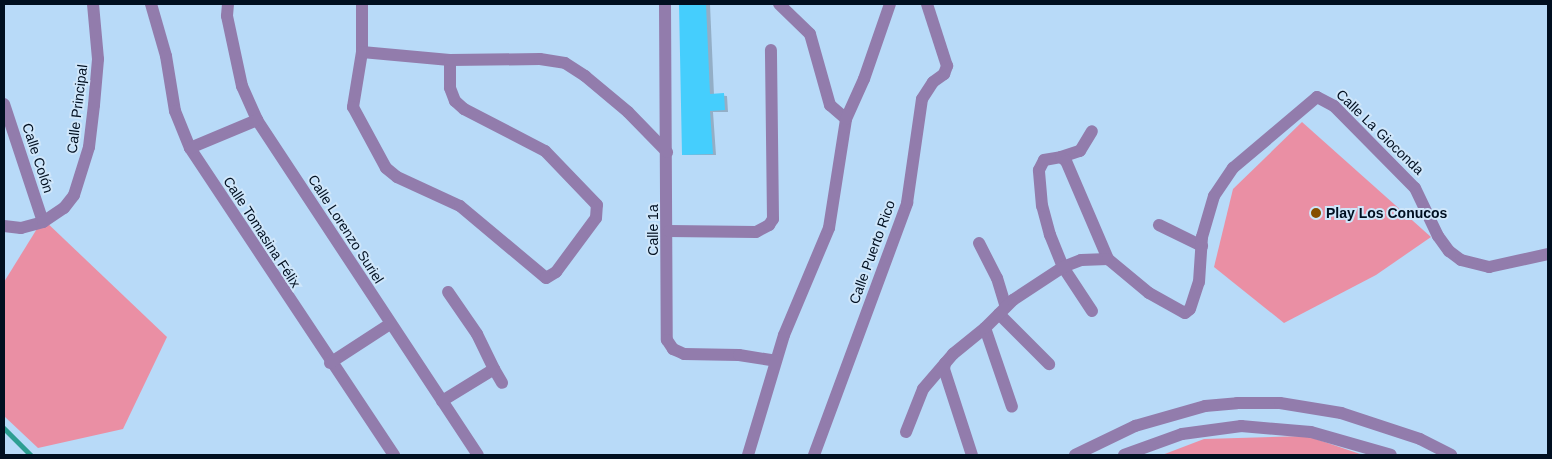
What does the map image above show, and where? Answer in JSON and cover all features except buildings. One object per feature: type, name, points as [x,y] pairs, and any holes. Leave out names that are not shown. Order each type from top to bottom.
[{"type":"street","name":"Calle Principal","points":[[4,226],[21,228],[43,222],[64,208],[74,195],[86,162],[98,59],[94,4]]},
{"type":"street","name":"Calle Tomasina Félix","points":[[151,4],[166,56],[175,111],[190,148],[330,363],[394,455]]},
{"type":"street","name":"Calle Lorenzo Suriel","points":[[228,4],[228,16],[242,86],[257,120],[478,455]]},
{"type":"street","points":[[362,4],[362,52],[353,107],[386,168],[397,177],[460,206],[546,278],[556,272],[596,218],[597,205],[544,150],[464,109],[456,101],[450,88],[450,60]]},
{"type":"street","name":"Calle 1a","points":[[665,4],[669,232],[667,332],[672,349],[693,355],[739,355],[776,361]]},
{"type":"street","points":[[779,4],[810,34],[830,105],[846,119]]},
{"type":"street","points":[[748,455],[776,361],[830,228],[846,119],[864,79],[890,4]]},
{"type":"street","name":"Calle Puerto Rico","points":[[814,455],[907,203],[922,99],[933,82],[944,74],[947,66],[928,4]]},
{"type":"street","points":[[669,232],[756,232],[769,226],[773,219],[771,50]]},
{"type":"street","points":[[362,52],[450,60],[540,59],[564,63],[586,76],[621,106],[667,152]]},
{"type":"street","name":"Calle La Gioconda","points":[[1108,258],[1150,293],[1184,313],[1190,309],[1199,282],[1202,246],[1214,196],[1233,168],[1317,97],[1334,106],[1390,166],[1415,188],[1438,236],[1449,251],[1461,260],[1489,267],[1548,254]]},
{"type":"street","name":"Calle Colón","points":[[4,104],[43,222]]},
{"type":"street","points":[[190,148],[257,120]]},
{"type":"street","points":[[1092,131],[1080,151],[1044,160],[1039,170],[1042,206],[1063,267],[1092,311]]},
{"type":"street","points":[[906,432],[923,389],[945,362],[1002,311],[1063,267],[1081,260],[1108,258],[1066,161],[1061,157]]},
{"type":"street","points":[[1159,225],[1202,246]]},
{"type":"street","points":[[979,244],[997,278],[1002,311],[1049,364]]},
{"type":"street","points":[[448,292],[477,334],[502,382]]},
{"type":"street","points":[[330,363],[390,324]]},
{"type":"street","points":[[985,328],[1012,407]]},
{"type":"street","points":[[945,362],[944,368],[972,455]]},
{"type":"street","points":[[442,401],[494,369]]},
{"type":"street","points":[[1075,455],[1135,426],[1205,406],[1280,403],[1342,413],[1420,439],[1451,455]]},
{"type":"street","points":[[1124,455],[1182,434],[1241,426],[1311,432],[1391,455]]},
{"type":"shaded area","name":"Play Los Conucos","points":[[1302,122],[1431,237],[1376,275],[1284,323],[1214,267],[1233,189]]},
{"type":"shaded area","points":[[43,219],[167,337],[123,429],[38,448],[4,416],[4,282]]},
{"type":"shaded area","points":[[1307,436],[1363,455],[1162,455],[1204,439]]},
{"type":"waterway","points":[[4,428],[31,455]]},
{"type":"place","name":"Play Los Conucos","points":[[1316,213]]}]
